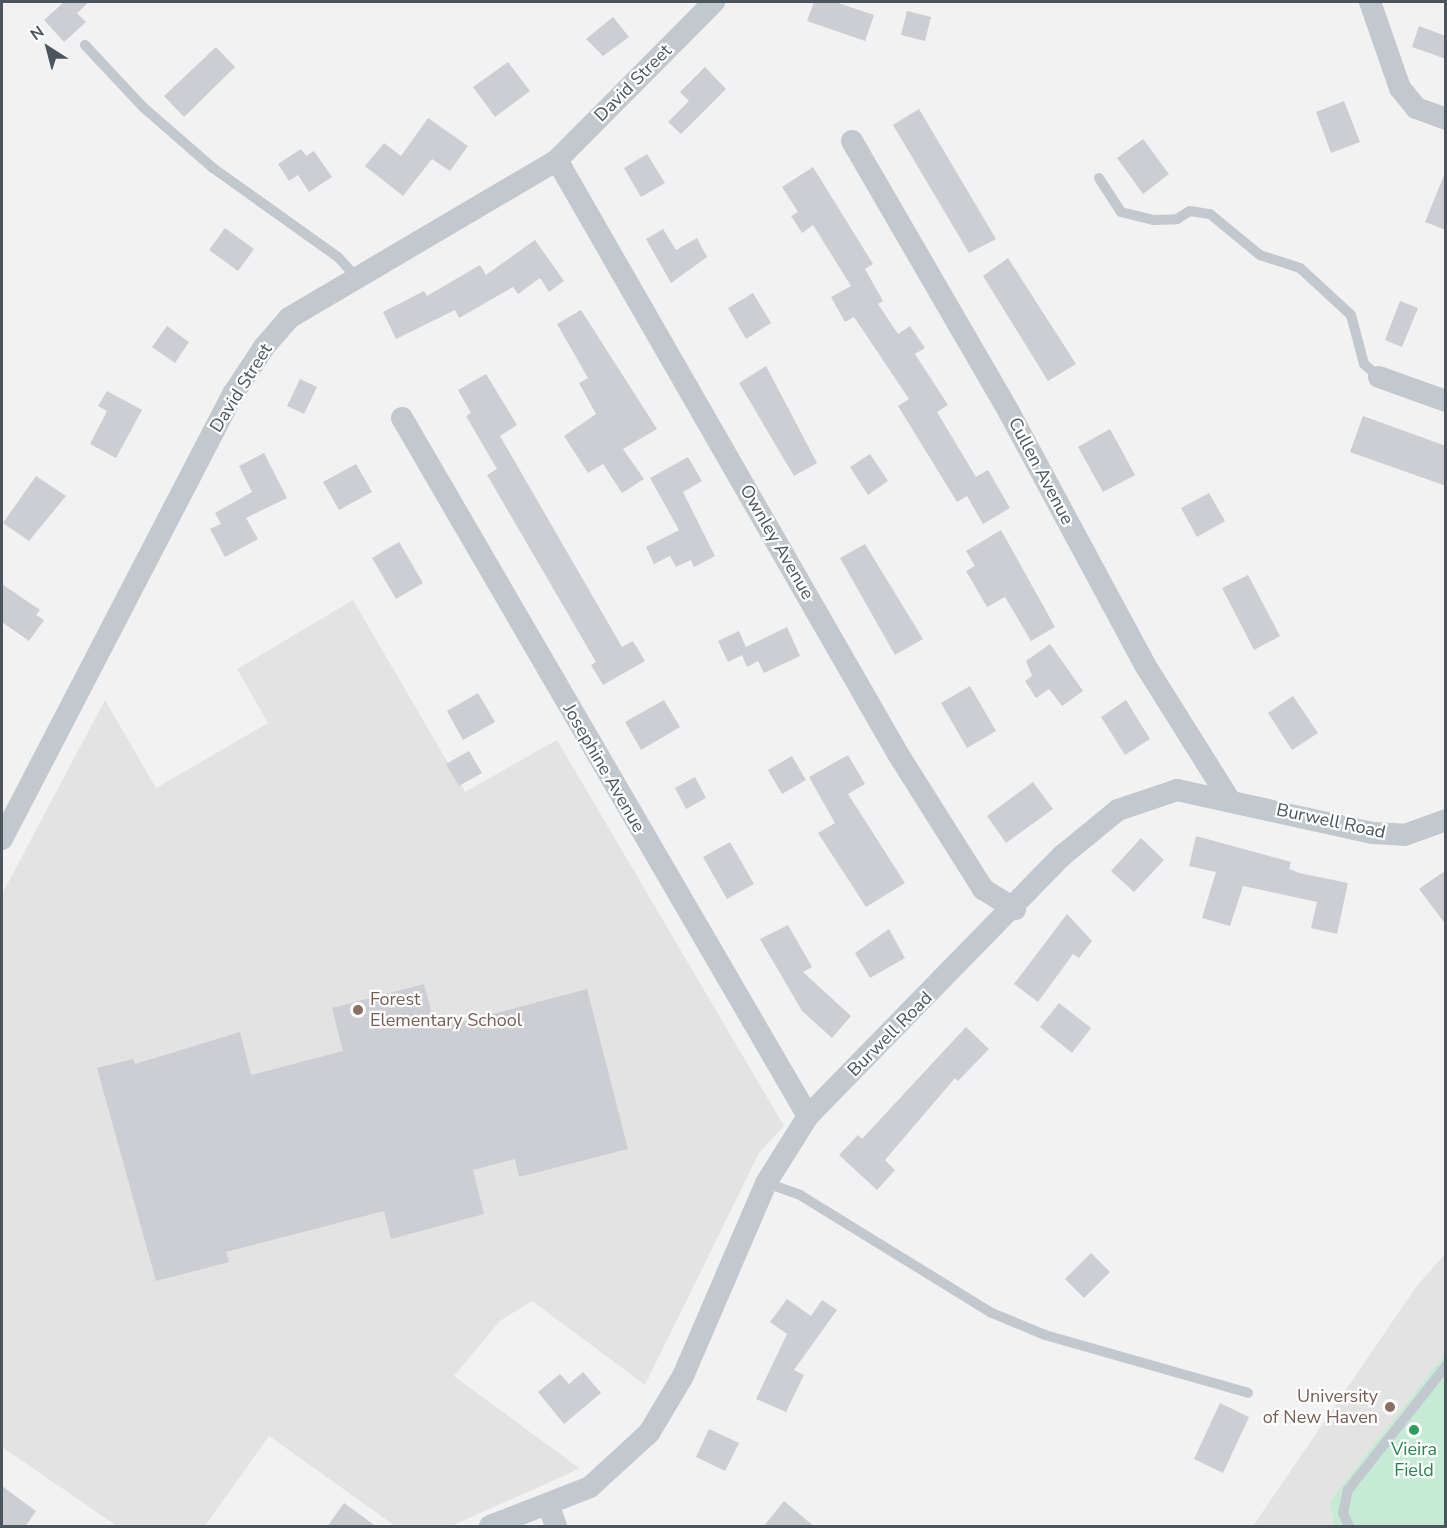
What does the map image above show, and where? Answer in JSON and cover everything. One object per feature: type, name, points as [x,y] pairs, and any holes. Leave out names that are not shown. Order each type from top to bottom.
[{"type":"street","name":"David Street","points":[[2,839],[233,394],[290,318],[557,160],[714,2]]},
{"type":"street","points":[[1370,2],[1400,88],[1416,108],[1446,119]]},
{"type":"street","name":"Cullen Avenue","points":[[852,141],[1010,414],[1145,665],[1229,799]]},
{"type":"street","name":"Ownley Avenue","points":[[557,160],[898,754],[983,889],[1015,909]]},
{"type":"street","points":[[1379,377],[1446,401]]},
{"type":"street","name":"Josephine Avenue","points":[[402,418],[808,1116]]},
{"type":"street","name":"Burwell Road","points":[[490,1527],[590,1487],[649,1433],[683,1376],[766,1183],[808,1116],[1015,909],[1075,844],[1134,802],[1177,790],[1229,799],[1372,833],[1404,835],[1446,819]]},
{"type":"street","points":[[548,1504],[556,1527]]},
{"type":"lane","points":[[85,45],[143,107],[213,168],[338,257],[357,277]]},
{"type":"lane","points":[[1099,178],[1121,212],[1154,220],[1177,219],[1190,211],[1210,214],[1260,255],[1300,268],[1351,315],[1364,364],[1379,377]]},
{"type":"lane","points":[[766,1183],[800,1195],[992,1313],[1045,1335],[1248,1393]]},
{"type":"lane","points":[[1349,1527],[1343,1512],[1348,1490],[1446,1366]]},
{"type":"shaded area","name":"Forest Elementary School","points":[[353,600],[465,792],[557,740],[784,1126],[759,1153],[645,1385],[532,1301],[500,1321],[454,1376],[579,1468],[451,1526],[395,1526],[269,1436],[205,1526],[117,1526],[2,1447],[2,894],[105,700],[156,788],[268,723],[237,669]]},
{"type":"shaded area","name":"University of New Haven","points":[[1445,1254],[1445,1526],[1253,1526],[1416,1287]]},
{"type":"green space","name":"Vieira Field","points":[[1445,1354],[1445,1526],[1335,1526],[1330,1501]]},
{"type":"building","points":[[64,2],[89,2],[77,13],[86,22],[64,42],[44,20]]},
{"type":"building","points":[[814,2],[835,2],[874,15],[865,41],[807,21]]},
{"type":"building","points":[[907,11],[931,17],[925,41],[901,35]]},
{"type":"building","points":[[613,17],[629,37],[603,56],[586,39]]},
{"type":"building","points":[[1419,26],[1446,36],[1446,59],[1412,47]]},
{"type":"building","points":[[216,47],[235,67],[184,117],[164,96]]},
{"type":"building","points":[[508,62],[530,91],[495,117],[473,87]]},
{"type":"building","points":[[705,67],[726,89],[681,134],[668,122],[689,101],[680,92]]},
{"type":"building","points":[[1344,101],[1360,142],[1331,153],[1316,112]]},
{"type":"building","points":[[919,109],[996,239],[969,253],[893,125]]},
{"type":"building","points":[[428,118],[468,146],[450,171],[432,159],[403,196],[365,166],[384,143],[401,156]]},
{"type":"building","points":[[1143,139],[1169,174],[1143,194],[1117,158]]},
{"type":"building","points":[[301,149],[306,156],[314,151],[332,177],[309,192],[298,175],[289,181],[278,164]]},
{"type":"building","points":[[647,154],[665,183],[641,197],[624,168]]},
{"type":"building","points":[[813,167],[873,264],[865,269],[883,301],[878,304],[898,334],[910,326],[925,348],[915,354],[948,405],[937,412],[976,477],[988,470],[1010,508],[983,524],[967,496],[957,502],[898,406],[909,399],[854,317],[845,322],[831,297],[851,286],[813,225],[802,233],[791,216],[798,212],[782,187]]},
{"type":"building","points":[[1446,173],[1446,230],[1425,222]]},
{"type":"building","points":[[225,228],[254,249],[238,271],[209,250]]},
{"type":"building","points":[[663,229],[676,250],[697,238],[707,257],[671,283],[646,239]]},
{"type":"building","points":[[535,240],[564,281],[549,292],[540,278],[518,294],[513,287],[459,318],[455,310],[396,339],[383,312],[424,291],[427,296],[480,265],[486,275]]},
{"type":"building","points":[[1008,258],[1076,364],[1048,381],[983,276]]},
{"type":"building","points":[[753,293],[771,323],[746,339],[728,308]]},
{"type":"building","points":[[1400,301],[1418,308],[1402,347],[1385,340]]},
{"type":"building","points":[[581,310],[657,429],[623,449],[644,479],[622,493],[603,464],[588,473],[564,436],[596,414],[579,383],[588,378],[557,324]]},
{"type":"building","points":[[167,326],[189,342],[175,363],[152,347]]},
{"type":"building","points":[[766,366],[817,463],[794,476],[739,383]]},
{"type":"building","points":[[486,374],[517,425],[500,436],[622,647],[633,641],[645,661],[603,685],[591,665],[596,662],[487,475],[497,469],[466,416],[471,413],[458,390]]},
{"type":"building","points":[[300,379],[317,387],[304,414],[287,406]]},
{"type":"building","points":[[107,391],[142,410],[116,458],[90,444],[107,411],[98,406]]},
{"type":"building","points":[[1363,416],[1446,446],[1446,486],[1350,452]]},
{"type":"building","points":[[1110,429],[1135,475],[1103,492],[1078,447]]},
{"type":"building","points":[[264,453],[287,498],[246,518],[258,539],[225,557],[210,529],[221,524],[215,513],[252,492],[239,466]]},
{"type":"building","points":[[870,454],[888,481],[868,495],[850,467]]},
{"type":"building","points":[[688,457],[702,481],[683,492],[715,556],[694,567],[691,560],[676,567],[670,556],[654,564],[646,547],[679,530],[650,478]]},
{"type":"building","points":[[356,464],[372,492],[339,510],[323,482]]},
{"type":"building","points":[[36,476],[66,496],[29,541],[3,523]]},
{"type":"building","points":[[1209,493],[1225,521],[1197,537],[1181,508]]},
{"type":"building","points":[[1001,530],[1055,627],[1031,641],[1005,597],[987,607],[966,571],[975,566],[966,551]]},
{"type":"building","points":[[399,542],[423,583],[396,599],[372,558]]},
{"type":"building","points":[[865,544],[923,639],[895,655],[840,558]]},
{"type":"building","points":[[1248,575],[1280,636],[1254,650],[1222,588]]},
{"type":"building","points":[[2,584],[40,610],[36,615],[44,620],[29,641],[2,622]]},
{"type":"building","points":[[787,627],[800,656],[764,673],[758,661],[747,667],[742,655],[728,662],[718,641],[739,631],[746,647]]},
{"type":"building","points":[[1050,644],[1083,691],[1062,706],[1049,689],[1036,698],[1025,681],[1032,676],[1026,661]]},
{"type":"building","points":[[970,686],[996,731],[967,748],[941,703]]},
{"type":"building","points":[[478,693],[495,722],[463,740],[447,711]]},
{"type":"building","points":[[1293,696],[1318,733],[1292,750],[1268,713]]},
{"type":"building","points":[[664,700],[680,727],[641,750],[625,722]]},
{"type":"building","points":[[1126,700],[1150,739],[1125,755],[1101,717]]},
{"type":"building","points":[[469,751],[482,773],[459,786],[446,764]]},
{"type":"building","points":[[848,755],[865,784],[848,794],[905,883],[866,907],[818,833],[835,823],[809,777]]},
{"type":"building","points":[[792,756],[806,780],[782,794],[768,770]]},
{"type":"building","points":[[695,777],[706,798],[686,809],[675,788]]},
{"type":"building","points":[[1033,782],[1053,809],[1006,843],[987,816]]},
{"type":"building","points":[[1196,836],[1291,862],[1289,869],[1299,873],[1348,883],[1337,934],[1311,928],[1317,902],[1243,886],[1230,926],[1202,918],[1216,872],[1189,866]]},
{"type":"building","points":[[1141,838],[1164,860],[1134,892],[1111,871]]},
{"type":"building","points":[[730,842],[754,884],[727,899],[703,857]]},
{"type":"building","points":[[1446,870],[1446,925],[1419,889]]},
{"type":"building","points":[[1067,914],[1092,941],[1079,958],[1073,954],[1038,1002],[1014,984]]},
{"type":"building","points":[[788,925],[812,967],[803,972],[851,1016],[832,1038],[802,1011],[760,939]]},
{"type":"building","points":[[889,929],[905,958],[870,978],[855,953]]},
{"type":"building","points":[[424,984],[436,1029],[587,989],[628,1149],[519,1177],[515,1159],[473,1170],[484,1214],[391,1239],[384,1211],[226,1252],[229,1262],[156,1281],[97,1068],[133,1059],[135,1064],[240,1032],[251,1075],[343,1051],[332,1008]]},
{"type":"building","points":[[1059,1003],[1091,1028],[1072,1053],[1040,1027]]},
{"type":"building","points":[[966,1027],[989,1049],[958,1081],[955,1078],[885,1160],[895,1170],[877,1190],[839,1155],[858,1135],[862,1139]]},
{"type":"building","points":[[1091,1253],[1110,1272],[1084,1298],[1065,1279]]},
{"type":"building","points":[[787,1299],[811,1316],[822,1300],[837,1310],[794,1370],[804,1375],[786,1412],[756,1399],[787,1334],[770,1322]]},
{"type":"building","points":[[583,1372],[601,1393],[564,1424],[538,1392],[560,1374],[569,1384]]},
{"type":"building","points":[[1220,1403],[1249,1417],[1223,1473],[1194,1459]]},
{"type":"building","points":[[709,1429],[739,1443],[725,1471],[696,1457]]},
{"type":"building","points":[[2,1486],[36,1511],[25,1527],[2,1527]]},
{"type":"building","points":[[784,1501],[815,1527],[763,1527]]},
{"type":"building","points":[[344,1503],[377,1527],[327,1527]]},
{"type":"place","name":"Forest Elementary School","points":[[358,1010]]},
{"type":"place","name":"University of New Haven","points":[[1390,1407]]},
{"type":"place","name":"Vieira Field","points":[[1414,1430]]}]
